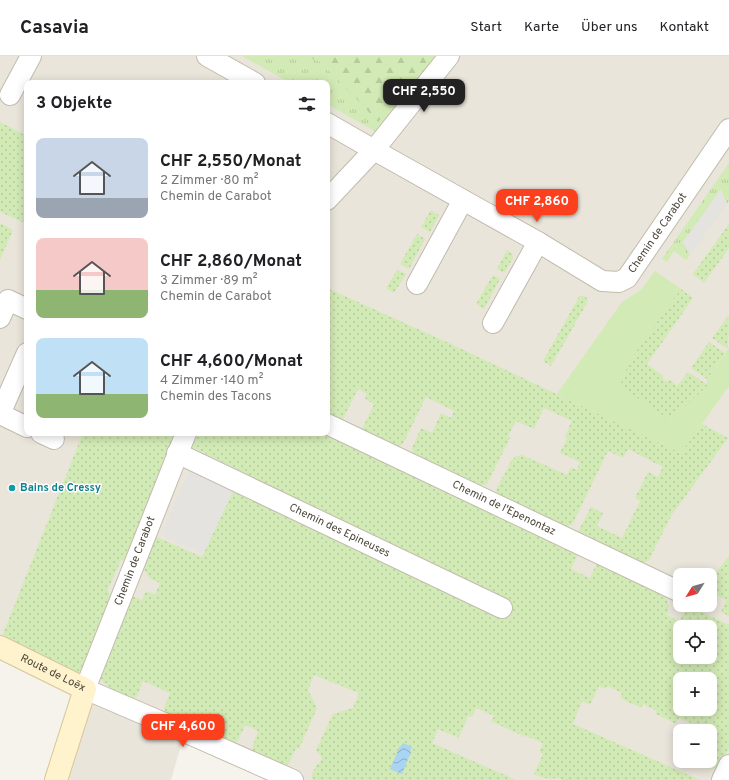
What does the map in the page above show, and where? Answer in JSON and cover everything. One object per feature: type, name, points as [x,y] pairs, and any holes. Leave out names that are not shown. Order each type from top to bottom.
[{"type":"street","points":[[10,95],[30,56]]},
{"type":"street","points":[[207,56],[250,80]]},
{"type":"street","points":[[330,197],[374,150],[449,56]]},
{"type":"street","name":"Chemin de Carabot","points":[[330,126],[538,242],[602,281],[619,282],[627,278],[729,129]]},
{"type":"street","points":[[417,284],[463,200]]},
{"type":"street","points":[[493,322],[538,242]]},
{"type":"street","points":[[0,318],[8,300],[24,308]]},
{"type":"street","points":[[24,360],[0,414],[24,425]]},
{"type":"street","name":"Chemin de l'Epenontaz","points":[[330,425],[673,589]]},
{"type":"street","name":"Chemin de Carabot","points":[[85,689],[185,436]]},
{"type":"street","name":"Chemin des Epineuses","points":[[177,453],[502,608]]},
{"type":"street","name":"Route de Loëx","points":[[0,647],[85,689],[56,780]]},
{"type":"street","points":[[85,689],[178,728],[293,780]]},
{"type":"street","points":[[722,780],[729,765]]},
{"type":"shaded area","points":[[0,56],[729,56],[729,780],[273,780],[182,742],[171,780],[64,780],[90,706],[0,657]]},
{"type":"shaded area","points":[[720,190],[727,204],[690,255],[683,243]]},
{"type":"shaded area","points":[[192,465],[236,485],[203,554],[161,535]]},
{"type":"green space","points":[[242,56],[442,56],[376,132],[330,106],[330,80],[285,80]]},
{"type":"green space","points":[[304,56],[433,56],[378,122],[319,61]]},
{"type":"green space","points":[[0,122],[24,134],[24,223],[0,212]]},
{"type":"green space","points":[[729,163],[729,201],[727,204],[721,190],[683,242],[690,255],[686,260],[674,251],[667,262],[662,259]]},
{"type":"green space","points":[[431,210],[439,215],[430,232],[421,227]]},
{"type":"green space","points":[[0,223],[13,230],[0,260]]},
{"type":"green space","points":[[729,224],[729,248],[704,283],[693,274]]},
{"type":"green space","points":[[417,234],[425,239],[409,269],[400,264]]},
{"type":"green space","points":[[507,250],[512,253],[513,258],[504,273],[497,269]]},
{"type":"green space","points":[[397,270],[406,274],[394,293],[386,288]]},
{"type":"green space","points":[[655,271],[681,289],[629,362],[670,420],[707,386],[707,379],[729,348],[729,386],[681,453],[557,394],[622,302],[641,290]]},
{"type":"green space","points":[[493,275],[500,279],[484,309],[476,304]]},
{"type":"green space","points":[[330,289],[451,344],[681,453],[702,424],[728,438],[671,516],[649,560],[639,566],[582,538],[579,530],[591,507],[603,513],[597,526],[622,538],[640,501],[635,498],[648,472],[658,477],[663,467],[628,449],[623,458],[608,451],[572,525],[561,527],[500,498],[496,490],[511,461],[516,456],[522,455],[567,475],[571,467],[577,470],[580,462],[560,453],[567,438],[565,436],[572,421],[544,408],[534,429],[516,421],[508,436],[510,438],[487,484],[478,487],[414,456],[412,448],[421,428],[432,433],[441,413],[451,418],[454,411],[426,397],[403,444],[395,448],[361,431],[374,404],[365,399],[367,394],[358,389],[341,423],[330,418]]},
{"type":"green space","points":[[681,289],[693,298],[647,364],[662,375],[664,381],[670,380],[677,386],[688,372],[708,385],[670,420],[620,386],[629,362]]},
{"type":"green space","points":[[580,295],[586,297],[588,301],[551,366],[543,361]]},
{"type":"green space","points":[[728,316],[729,317],[728,349],[712,338]]},
{"type":"green space","points":[[709,342],[725,353],[707,379],[691,368]]},
{"type":"green space","points":[[330,435],[578,554],[571,569],[590,578],[598,561],[665,594],[669,607],[667,615],[677,620],[673,620],[673,664],[717,664],[717,620],[680,620],[685,612],[702,612],[729,625],[729,748],[719,768],[708,769],[717,768],[717,724],[693,724],[679,718],[676,724],[656,714],[657,711],[643,704],[641,708],[620,698],[622,693],[607,686],[605,689],[599,686],[590,705],[582,701],[573,724],[700,780],[563,780],[558,778],[543,778],[534,774],[543,754],[539,752],[543,743],[526,736],[525,737],[491,721],[494,716],[476,708],[472,717],[468,716],[459,738],[438,729],[432,743],[516,780],[313,780],[311,776],[322,758],[316,750],[333,714],[353,708],[359,693],[314,675],[308,690],[317,708],[299,749],[296,748],[287,767],[254,752],[252,748],[258,731],[245,725],[238,741],[231,744],[166,714],[164,708],[170,693],[143,681],[137,696],[131,700],[115,693],[100,679],[128,594],[142,600],[146,591],[155,595],[160,583],[149,578],[140,562],[152,535],[202,557],[242,472],[188,445],[192,436]]},
{"type":"green space","points":[[82,436],[178,436],[127,562],[121,560],[108,589],[112,602],[87,668],[74,674],[1,639]]},
{"type":"green space","points":[[729,556],[729,616],[721,612],[726,600],[717,596],[717,571]]},
{"type":"water","points":[[403,743],[412,747],[402,774],[390,769],[400,746],[401,747]]},
{"type":"place","name":"Bains de Cressy","points":[[12,488]]}]
